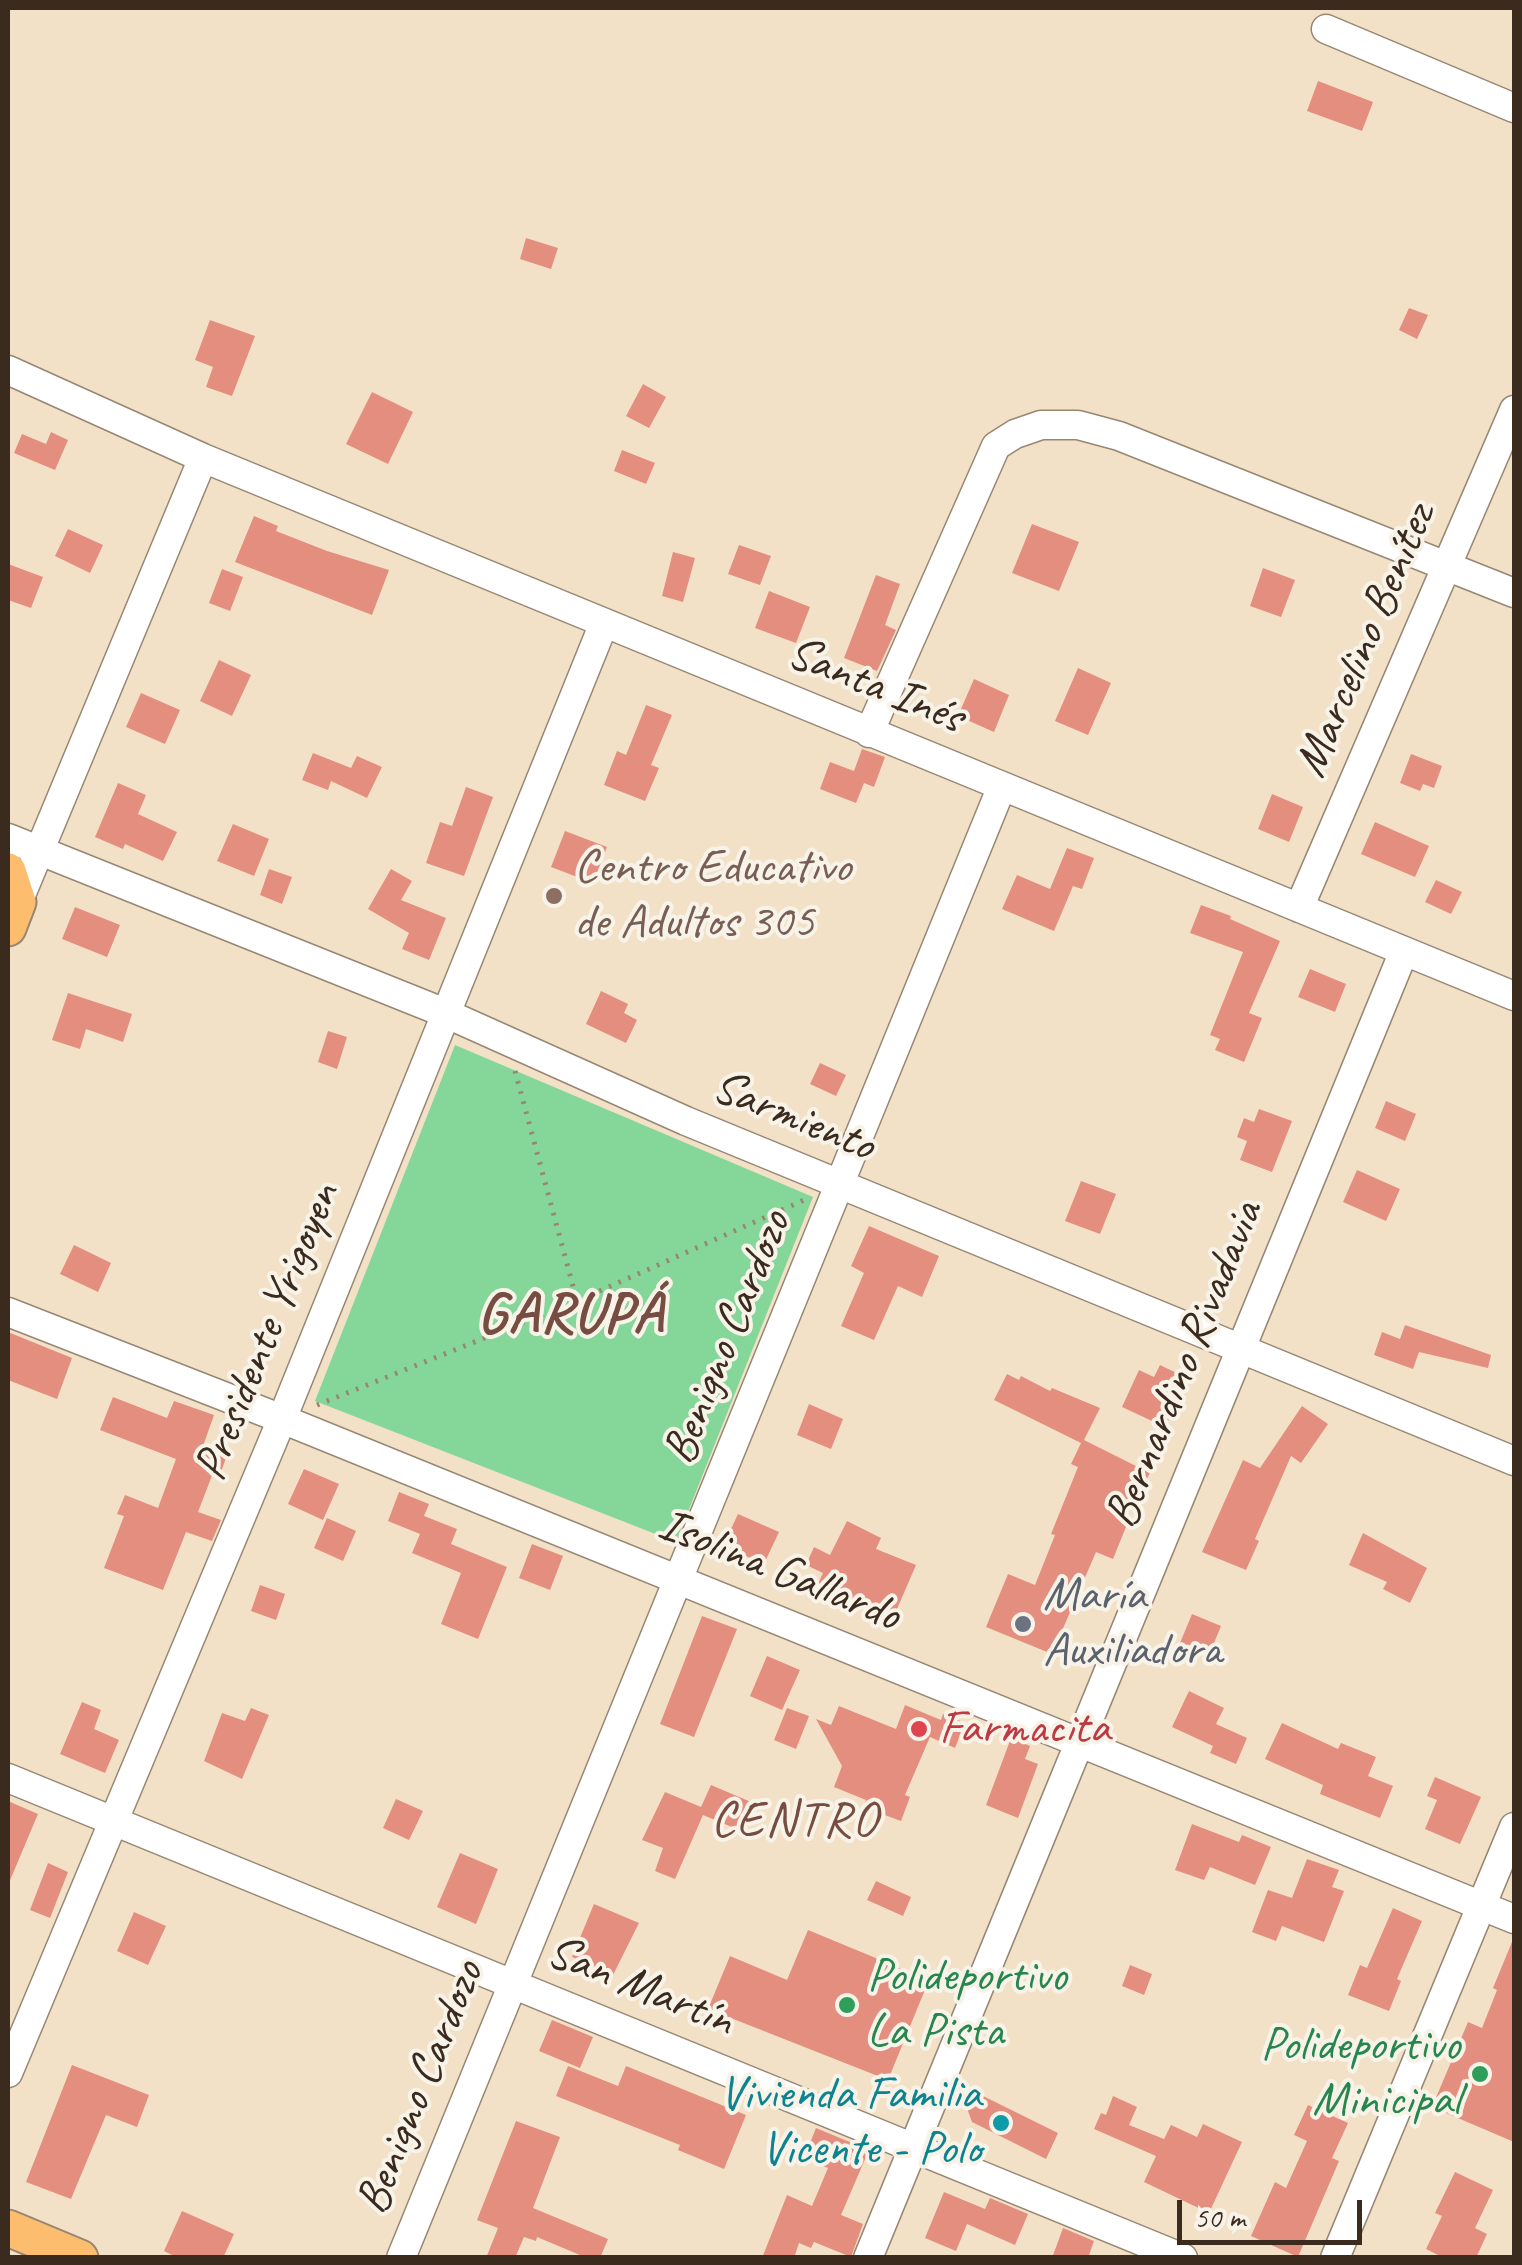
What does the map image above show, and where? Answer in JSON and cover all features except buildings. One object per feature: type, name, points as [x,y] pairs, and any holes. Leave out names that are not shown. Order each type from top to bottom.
[{"type":"main road","points":[[8,2228],[80,2258]]},
{"type":"street","points":[[1326,28],[1514,108]]},
{"type":"street","name":"Santa Inés","points":[[8,370],[203,458],[1514,996]]},
{"type":"street","name":"Marcelino Benítez","points":[[1300,908],[1514,410]]},
{"type":"street","points":[[869,732],[996,446],[1042,425],[1078,424],[1120,436],[1514,594]]},
{"type":"street","points":[[11,900],[40,852],[203,458]]},
{"type":"street","name":"Presidente Yrigoyen","points":[[8,2073],[282,1418],[604,623]]},
{"type":"street","name":"Benigno Cardozo","points":[[401,2258],[1002,786]]},
{"type":"street","name":"Sarmiento","points":[[8,838],[446,1013],[686,1122],[1514,1462]]},
{"type":"street","name":"Bernardino Rivadavia","points":[[868,2258],[1404,951]]},
{"type":"street","name":"Isolina Gallardo","points":[[8,1312],[282,1418],[1514,1919]]},
{"type":"street","name":"San Martín","points":[[8,1778],[1182,2258]]},
{"type":"street","points":[[1335,2258],[1514,1827]]},
{"type":"path","points":[[506,1039],[577,1301]]},
{"type":"path","points":[[282,1418],[577,1301],[839,1184]]},
{"type":"green space","points":[[455,1045],[813,1197],[676,1542],[315,1401]]},
{"type":"place","name":"Centro Educativo de Adultos 305","points":[[554,896]]},
{"type":"place","name":"María Auxiliadora","points":[[1023,1624]]},
{"type":"place","name":"Farmacita","points":[[919,1729]]},
{"type":"place","name":"Polideportivo La Pista","points":[[847,2005]]},
{"type":"place","name":"Polideportivo Minicipal","points":[[1480,2074]]},
{"type":"place","name":"Vivienda Familia Vicente - Polo","points":[[1001,2123]]},
{"type":"district","name":"GARUPÁ","points":[[571,1316]]},
{"type":"district","name":"CENTRO","points":[[795,1822]]}]
